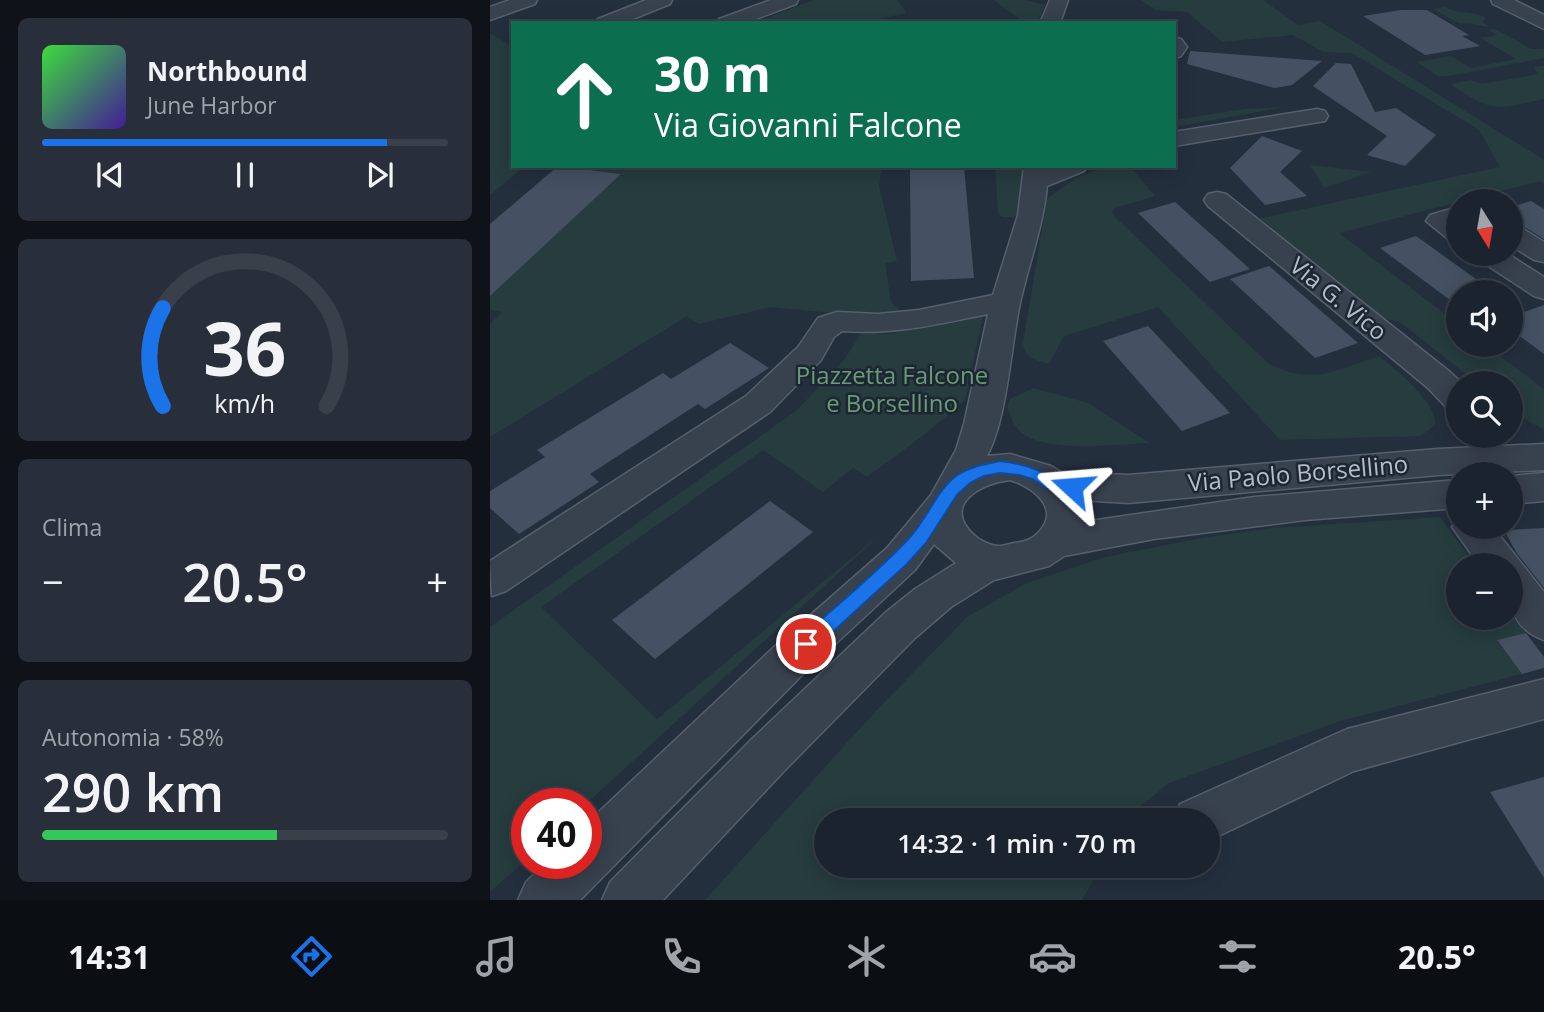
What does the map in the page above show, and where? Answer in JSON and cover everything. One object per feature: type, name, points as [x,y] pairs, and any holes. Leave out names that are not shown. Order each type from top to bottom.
[{"type":"street","points":[[490,13],[528,0]]},
{"type":"street","points":[[610,21],[663,0]]},
{"type":"street","points":[[731,21],[789,0]]},
{"type":"street","points":[[1051,21],[1059,0]]},
{"type":"street","points":[[1500,0],[1544,23]]},
{"type":"street","points":[[1525,0],[1534,0]]},
{"type":"street","points":[[1525,0],[1544,10]]},
{"type":"street","points":[[1176,139],[1317,116]]},
{"type":"street","points":[[602,842],[788,661],[901,559],[947,498],[964,479],[981,471],[1000,467],[1020,469],[1038,475],[1053,485],[1062,498],[1066,513],[1063,529],[1054,543],[1038,554],[1019,561],[998,562],[977,558],[960,549],[948,536],[942,521],[947,498],[973,450],[981,424],[1006,301],[1031,215],[1035,174],[1065,168]]},
{"type":"street","name":"Via G. Vico","points":[[1217,200],[1446,387]]},
{"type":"street","points":[[1523,241],[1544,254]]},
{"type":"street","points":[[1507,266],[1544,290]]},
{"type":"street","points":[[492,580],[758,404],[810,353],[822,332],[837,321],[862,323],[1006,301]]},
{"type":"street","points":[[981,424],[1002,452],[1020,469]]},
{"type":"street","name":"Via Paolo Borsellino","points":[[1053,485],[1128,489],[1438,462],[1514,460],[1544,487]]},
{"type":"street","name":"Via Paolo Borsellino","points":[[1054,543],[1130,527],[1216,515],[1446,500]]},
{"type":"street","points":[[1480,539],[1492,553]]},
{"type":"street","points":[[628,900],[814,708],[928,601],[961,580],[998,562]]},
{"type":"street","points":[[1523,595],[1544,623]]},
{"type":"street","points":[[1220,810],[1347,751],[1544,699]]},
{"type":"street","points":[[544,900],[566,879]]},
{"type":"green space","points":[[813,0],[897,0],[907,13],[869,21],[759,21]]},
{"type":"green space","points":[[994,0],[1026,0],[1045,5],[1038,21],[1021,21]]},
{"type":"green space","points":[[1141,0],[1263,0],[1298,25],[1320,21],[1544,160],[1544,183],[1540,181],[1509,189],[1446,189],[1446,205],[1339,233],[1446,315],[1446,357],[1501,357],[1520,371],[1462,371],[1400,322],[1376,317],[1253,220],[1500,167],[1479,130],[1352,53],[1323,52],[1293,35],[1222,42],[1187,12],[1156,10]]},
{"type":"green space","points":[[1445,7],[1486,18],[1482,22],[1489,26],[1460,24],[1433,9]]},
{"type":"green space","points":[[1495,29],[1532,49],[1544,49],[1544,58],[1449,76],[1438,76],[1417,62],[1450,56],[1471,68],[1516,59],[1481,38],[1496,35],[1489,30]]},
{"type":"green space","points":[[490,33],[511,46],[511,168],[523,168],[490,195]]},
{"type":"green space","points":[[1544,66],[1544,99],[1504,107],[1476,100],[1450,84],[1471,80],[1482,84],[1538,74],[1533,67]]},
{"type":"green space","points":[[1286,107],[1176,127],[1176,120],[1245,109]]},
{"type":"green space","points":[[1310,165],[1371,172],[1324,188]]},
{"type":"green space","points":[[580,168],[882,168],[879,186],[897,261],[885,263],[891,302],[900,311],[875,317],[770,307],[699,324],[687,316],[490,437],[490,324],[502,312],[490,310],[490,296],[620,174]]},
{"type":"green space","points":[[995,168],[1024,168],[1021,212],[1013,217],[1002,217],[998,212]]},
{"type":"green space","points":[[1104,168],[1132,168],[1155,196],[1115,208],[1112,212],[1115,217],[1269,364],[1285,371],[1312,375],[1324,374],[1379,356],[1423,397],[1434,416],[1435,425],[1421,436],[1280,440],[1158,307],[1064,336],[1049,364],[1036,360],[1024,349],[1023,344],[1047,199],[1076,178]]},
{"type":"green space","name":"Piazzetta Falcone e Borsellino","points":[[983,316],[965,400],[924,435],[867,477],[853,468],[823,492],[763,450],[541,607],[657,719],[881,534],[602,789],[511,788],[511,873],[490,892],[490,627],[796,411],[844,360],[862,332],[889,334]]},
{"type":"green space","points":[[1523,373],[1544,389],[1544,430],[1523,418]]},
{"type":"green space","points":[[1033,388],[1088,403],[1150,443],[1066,446],[1034,440],[1017,428],[1007,406],[1010,399]]},
{"type":"green space","points":[[1440,517],[1446,525],[1446,539],[1456,539],[1466,553],[1446,553],[1446,630],[1523,629],[1526,633],[1497,641],[1522,674],[1340,721],[1169,783],[1139,808],[814,808],[814,878],[1095,878],[1082,900],[705,900],[873,714],[967,617],[1027,583],[1105,557],[1202,538],[1274,528]]},
{"type":"building","points":[[1401,10],[1427,10],[1469,35],[1462,36],[1480,46],[1425,55],[1363,16]]},
{"type":"building","points":[[1190,51],[1322,61],[1292,85],[1275,88],[1187,64]]},
{"type":"building","points":[[1336,63],[1351,64],[1375,112],[1396,108],[1436,135],[1405,166],[1367,155],[1387,136],[1313,86]]},
{"type":"building","points":[[1262,136],[1302,151],[1280,172],[1307,196],[1265,205],[1230,168]]},
{"type":"building","points":[[556,168],[621,174],[490,296],[490,224]]},
{"type":"building","points":[[910,168],[964,168],[974,278],[911,281]]},
{"type":"building","points":[[1531,201],[1544,209],[1544,239],[1523,226],[1523,203]]},
{"type":"building","points":[[1175,202],[1250,269],[1210,282],[1138,213]]},
{"type":"building","points":[[1416,236],[1446,258],[1446,266],[1458,266],[1477,280],[1446,280],[1446,297],[1380,248]]},
{"type":"building","points":[[1269,266],[1358,343],[1315,358],[1230,279]]},
{"type":"building","points":[[1544,305],[1544,354],[1523,339],[1523,312]]},
{"type":"building","points":[[1148,326],[1230,413],[1182,431],[1103,341]]},
{"type":"building","points":[[730,343],[769,368],[705,409],[698,404],[590,474],[599,482],[519,534],[490,508],[490,491],[545,457],[537,450],[663,373],[671,379]]},
{"type":"building","points":[[770,501],[813,532],[655,659],[612,620]]},
{"type":"building","points":[[1544,528],[1544,588],[1523,561],[1523,553],[1517,553],[1509,539],[1523,539],[1523,529]]},
{"type":"building","points":[[1526,633],[1544,657],[1544,668],[1522,674],[1497,640]]},
{"type":"building","points":[[1544,777],[1544,878],[1490,792]]},
{"type":"route","points":[[806,644],[901,559],[920,538],[951,491],[964,479],[981,471],[1000,467],[1020,469],[1038,475],[1053,485],[1072,487]]}]
